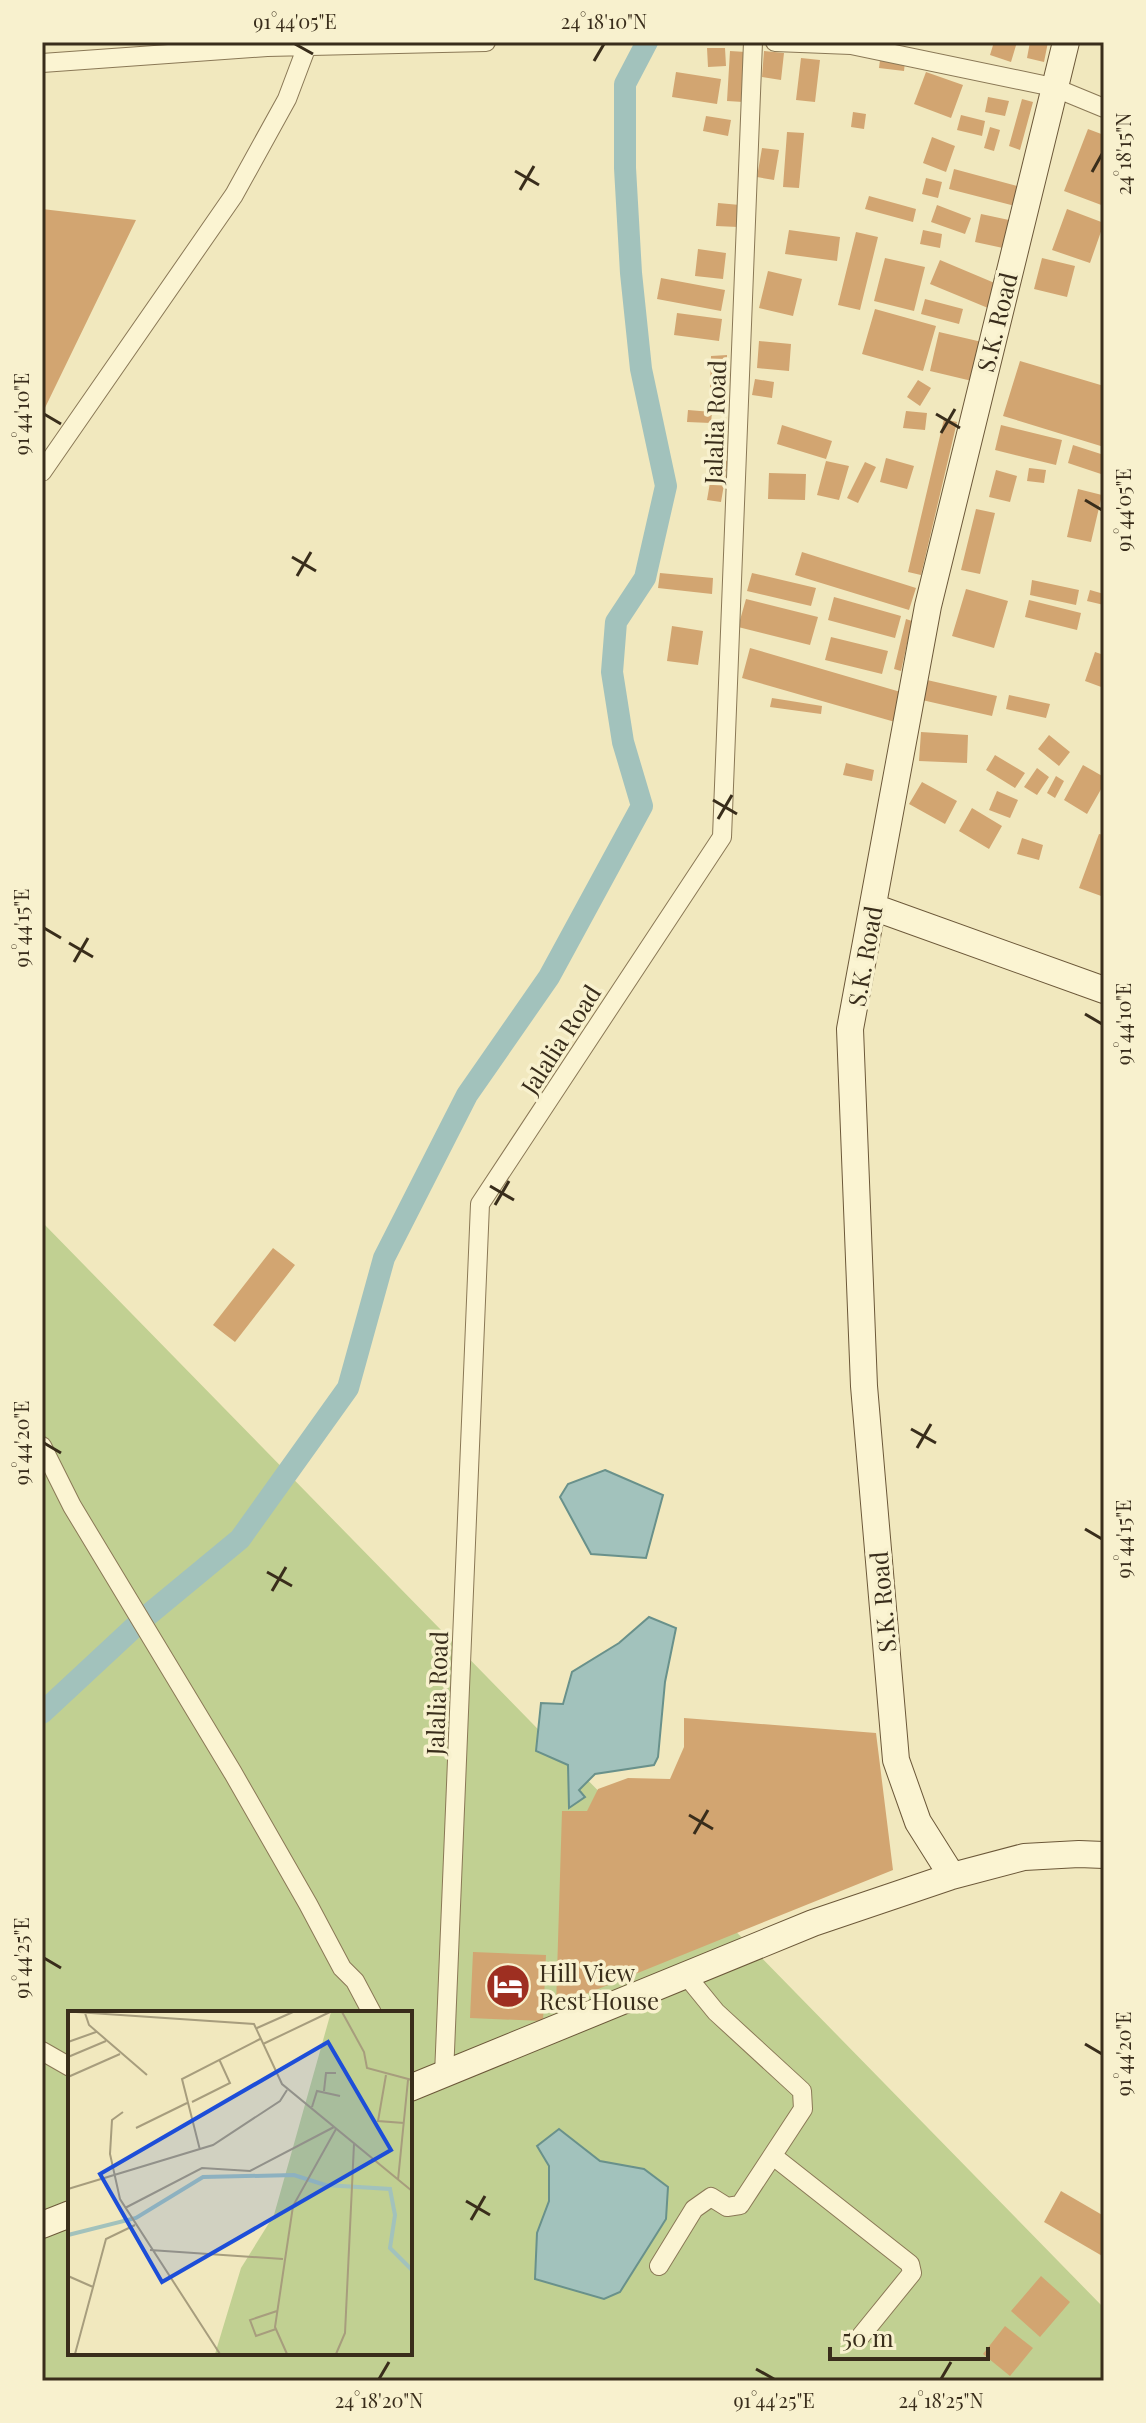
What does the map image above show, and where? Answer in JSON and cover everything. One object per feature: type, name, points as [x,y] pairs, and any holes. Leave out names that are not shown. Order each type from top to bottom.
[{"type":"main road","name":"S.K. Road","points":[[952,1876],[918,1822],[896,1760],[865,1401],[850,1029],[928,606],[1066,42]]},
{"type":"main road","points":[[873,907],[1104,990]]},
{"type":"main road","points":[[412,2082],[444,2075],[813,1923],[952,1876],[1024,1857],[1104,1855]]},
{"type":"main road","points":[[42,2225],[68,2215]]},
{"type":"street","points":[[42,63],[307,46],[486,42]]},
{"type":"street","name":"Jalalia Road","points":[[444,2075],[480,1204],[722,837],[753,42]]},
{"type":"street","points":[[775,42],[851,45],[1053,87],[1104,108]]},
{"type":"street","points":[[42,472],[234,195],[287,99],[307,46]]},
{"type":"street","points":[[42,1446],[72,1506],[233,1773],[342,1968],[355,1981],[371,2011]]},
{"type":"street","points":[[659,2266],[694,2209],[711,2197],[727,2207],[740,2205],[803,2109],[802,2091],[716,2012],[685,1974]]},
{"type":"street","points":[[42,2051],[68,2066]]},
{"type":"street","points":[[773,2156],[910,2264],[912,2273],[860,2337]]},
{"type":"green space","points":[[42,1222],[1104,2308],[1104,2381],[42,2381]]},
{"type":"water","points":[[605,1470],[663,1495],[646,1558],[591,1554],[560,1497],[568,1484]]},
{"type":"water","points":[[649,1617],[676,1628],[665,1682],[658,1757],[654,1765],[595,1774],[579,1790],[585,1797],[569,1808],[568,1765],[536,1751],[541,1703],[563,1704],[572,1672],[619,1643]]},
{"type":"water","points":[[559,2129],[600,2161],[644,2169],[668,2187],[666,2219],[620,2292],[604,2299],[535,2279],[537,2233],[549,2201],[549,2166],[537,2146]]},
{"type":"building","points":[[994,42],[1017,42],[1011,62],[990,55]]},
{"type":"building","points":[[1030,42],[1048,42],[1044,62],[1027,58]]},
{"type":"building","points":[[707,48],[725,48],[726,66],[708,67]]},
{"type":"building","points":[[730,51],[746,52],[743,102],[727,101]]},
{"type":"building","points":[[764,51],[784,53],[781,80],[762,77]]},
{"type":"building","points":[[801,58],[820,60],[815,102],[796,100]]},
{"type":"building","points":[[880,60],[905,62],[904,71],[879,68]]},
{"type":"building","points":[[676,72],[721,79],[717,104],[672,97]]},
{"type":"building","points":[[926,72],[963,85],[951,118],[914,104]]},
{"type":"building","points":[[988,97],[1009,101],[1005,116],[985,112]]},
{"type":"building","points":[[1022,99],[1033,102],[1020,150],[1009,146]]},
{"type":"building","points":[[853,112],[866,114],[864,129],[851,127]]},
{"type":"building","points":[[961,115],[985,121],[982,136],[957,130]]},
{"type":"building","points":[[706,116],[731,120],[728,136],[703,131]]},
{"type":"building","points":[[990,127],[1000,130],[994,151],[984,148]]},
{"type":"building","points":[[1088,129],[1104,135],[1104,206],[1064,191]]},
{"type":"building","points":[[787,132],[804,133],[799,188],[783,187]]},
{"type":"building","points":[[932,137],[955,146],[946,172],[923,163]]},
{"type":"building","points":[[762,148],[779,150],[774,180],[757,177]]},
{"type":"building","points":[[954,169],[1024,188],[1019,207],[949,189]]},
{"type":"building","points":[[926,178],[942,182],[938,198],[922,194]]},
{"type":"building","points":[[869,196],[916,209],[913,222],[865,209]]},
{"type":"building","points":[[718,203],[740,205],[738,227],[716,226]]},
{"type":"building","points":[[937,205],[971,218],[965,234],[931,222]]},
{"type":"building","points":[[42,209],[136,220],[42,414]]},
{"type":"building","points":[[1067,209],[1104,223],[1090,263],[1052,250]]},
{"type":"building","points":[[981,214],[1009,220],[1003,248],[975,242]]},
{"type":"building","points":[[789,230],[840,237],[837,261],[785,254]]},
{"type":"building","points":[[923,230],[942,234],[940,248],[920,244]]},
{"type":"building","points":[[856,232],[878,237],[860,310],[838,305]]},
{"type":"building","points":[[698,249],[726,253],[723,279],[695,276]]},
{"type":"building","points":[[885,258],[925,267],[914,311],[874,301]]},
{"type":"building","points":[[1042,258],[1075,266],[1067,297],[1034,289]]},
{"type":"building","points":[[940,260],[997,284],[988,308],[930,284]]},
{"type":"building","points":[[768,271],[802,279],[793,316],[759,308]]},
{"type":"building","points":[[661,278],[725,290],[721,311],[657,299]]},
{"type":"building","points":[[925,299],[963,309],[959,324],[921,314]]},
{"type":"building","points":[[875,309],[936,326],[923,371],[862,354]]},
{"type":"building","points":[[677,313],[722,319],[719,341],[674,335]]},
{"type":"building","points":[[939,332],[982,342],[972,381],[930,371]]},
{"type":"building","points":[[759,341],[791,344],[789,371],[757,368]]},
{"type":"building","points":[[727,355],[726,388],[710,388],[711,356]]},
{"type":"building","points":[[1020,361],[1104,386],[1104,447],[1003,416]]},
{"type":"building","points":[[755,379],[774,382],[772,398],[752,395]]},
{"type":"building","points":[[918,380],[931,388],[920,406],[907,397]]},
{"type":"building","points":[[688,410],[712,412],[711,423],[687,422]]},
{"type":"building","points":[[906,411],[927,413],[925,430],[903,428]]},
{"type":"building","points":[[944,419],[957,422],[921,575],[908,572]]},
{"type":"building","points":[[782,425],[832,441],[826,459],[777,444]]},
{"type":"building","points":[[1001,425],[1062,440],[1056,465],[995,450]]},
{"type":"building","points":[[1073,445],[1104,455],[1104,475],[1068,463]]},
{"type":"building","points":[[886,458],[914,466],[907,489],[880,482]]},
{"type":"building","points":[[714,459],[728,461],[721,502],[707,500]]},
{"type":"building","points":[[826,461],[849,466],[839,500],[817,495]]},
{"type":"building","points":[[865,462],[876,467],[858,503],[847,498]]},
{"type":"building","points":[[1029,468],[1046,470],[1044,483],[1027,481]]},
{"type":"building","points":[[996,470],[1017,476],[1010,502],[989,497]]},
{"type":"building","points":[[769,473],[806,474],[805,500],[768,499]]},
{"type":"building","points":[[1078,489],[1102,495],[1091,542],[1067,537]]},
{"type":"building","points":[[976,509],[995,513],[980,574],[961,570]]},
{"type":"building","points":[[802,552],[916,588],[909,610],[795,575]]},
{"type":"building","points":[[660,573],[713,578],[712,594],[658,588]]},
{"type":"building","points":[[752,573],[816,588],[811,606],[747,591]]},
{"type":"building","points":[[1032,580],[1079,590],[1076,605],[1030,595]]},
{"type":"building","points":[[966,589],[1008,601],[994,648],[952,636]]},
{"type":"building","points":[[1090,590],[1104,594],[1104,605],[1087,601]]},
{"type":"building","points":[[834,597],[901,616],[895,638],[828,620]]},
{"type":"building","points":[[746,599],[818,617],[810,645],[738,627]]},
{"type":"building","points":[[1029,600],[1081,613],[1077,630],[1025,617]]},
{"type":"building","points":[[906,619],[912,621],[901,671],[894,669]]},
{"type":"building","points":[[672,626],[703,631],[698,665],[667,661]]},
{"type":"building","points":[[831,637],[888,651],[882,674],[825,660]]},
{"type":"building","points":[[750,648],[904,693],[895,722],[742,678]]},
{"type":"building","points":[[1095,652],[1104,655],[1104,688],[1085,681]]},
{"type":"building","points":[[927,680],[997,696],[992,716],[922,700]]},
{"type":"building","points":[[1009,695],[1050,704],[1046,718],[1006,709]]},
{"type":"building","points":[[772,698],[822,706],[821,714],[770,707]]},
{"type":"building","points":[[921,732],[968,735],[967,763],[919,761]]},
{"type":"building","points":[[1049,735],[1070,752],[1059,766],[1038,749]]},
{"type":"building","points":[[995,755],[1025,773],[1015,788],[986,770]]},
{"type":"building","points":[[846,763],[874,770],[872,781],[843,775]]},
{"type":"building","points":[[1083,765],[1104,777],[1104,784],[1087,814],[1064,800]]},
{"type":"building","points":[[1037,768],[1049,777],[1037,795],[1024,787]]},
{"type":"building","points":[[1056,776],[1064,781],[1055,798],[1047,793]]},
{"type":"building","points":[[922,782],[957,801],[945,824],[909,804]]},
{"type":"building","points":[[997,791],[1018,800],[1010,818],[989,810]]},
{"type":"building","points":[[972,808],[1002,826],[989,849],[959,831]]},
{"type":"building","points":[[1099,834],[1104,835],[1104,897],[1079,888]]},
{"type":"building","points":[[1022,838],[1043,845],[1039,860],[1017,854]]},
{"type":"building","points":[[273,1248],[295,1265],[235,1342],[213,1325]]},
{"type":"building","points":[[684,1718],[876,1733],[893,1870],[556,2006],[562,1811],[587,1811],[598,1789],[628,1778],[670,1779],[684,1747]]},
{"type":"building","name":"Hill View Rest House","points":[[473,1952],[546,1955],[543,2021],[470,2018]]},
{"type":"building","points":[[1061,2191],[1104,2216],[1104,2257],[1044,2222]]},
{"type":"building","points":[[1041,2276],[1070,2302],[1040,2337],[1011,2311]]},
{"type":"building","points":[[1005,2326],[1033,2348],[1010,2376],[983,2354]]},
{"type":"waterway","points":[[42,1713],[142,1620],[240,1539],[348,1388],[384,1258],[467,1095],[549,977],[642,806],[623,742],[612,672],[616,622],[645,578],[666,486],[641,369],[625,168],[625,84],[647,42]]},
{"type":"place","name":"Hill View Rest House","points":[[508,1986]]}]
